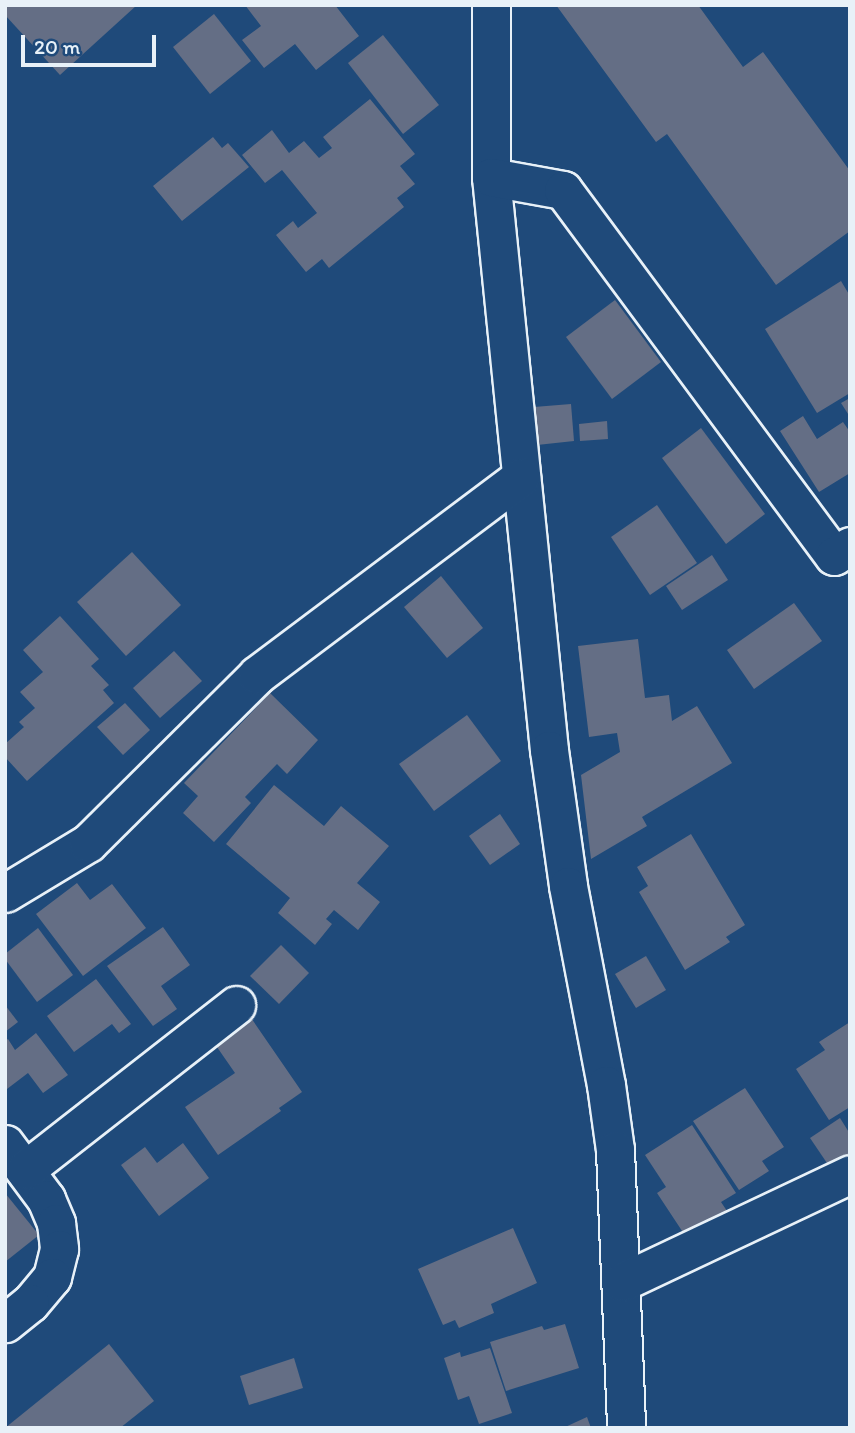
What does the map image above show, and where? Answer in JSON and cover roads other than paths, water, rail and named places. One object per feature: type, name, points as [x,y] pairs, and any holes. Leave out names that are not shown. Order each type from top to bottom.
[{"type":"street","points":[[491,5],[491,177],[549,750],[568,886],[606,1085],[615,1150],[626,1428]]},
{"type":"street","points":[[491,177],[564,190],[834,556],[850,546]]},
{"type":"street","points":[[5,893],[89,843],[257,675],[521,477]]},
{"type":"street","points":[[5,1323],[30,1303],[51,1277],[59,1250],[57,1223],[46,1199],[15,1157],[236,1005]]},
{"type":"street","points":[[622,1282],[850,1174]]}]
